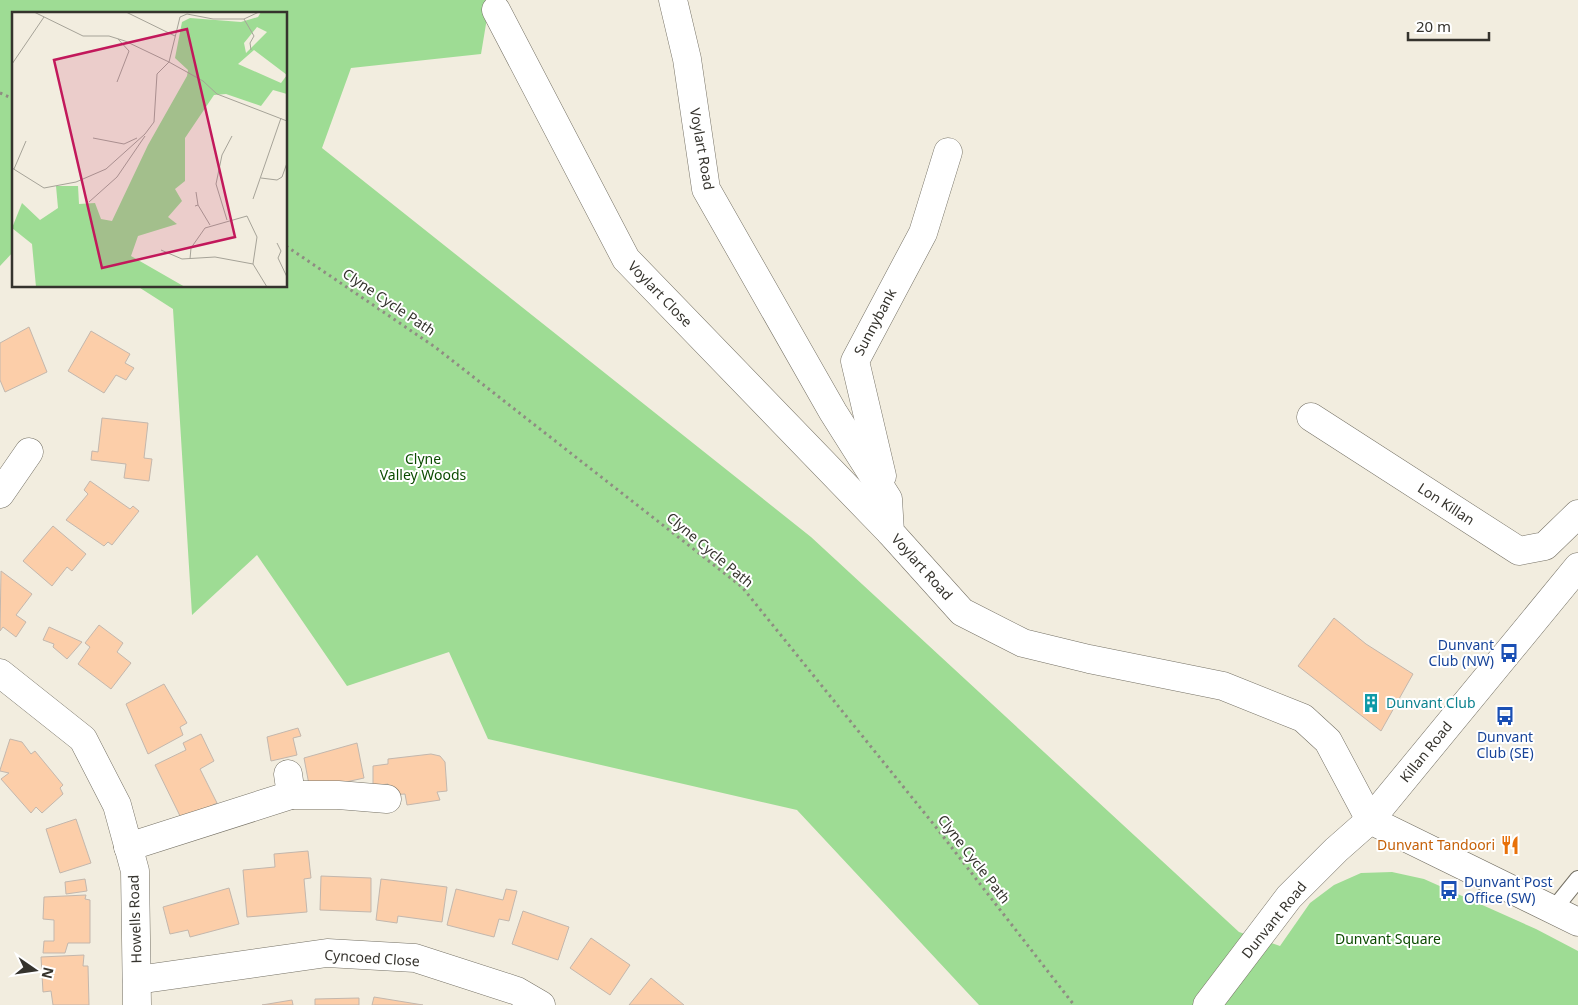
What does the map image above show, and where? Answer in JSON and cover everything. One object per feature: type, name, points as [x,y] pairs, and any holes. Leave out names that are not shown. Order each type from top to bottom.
[{"type":"street","name":"Voylart Road","points":[[673,0],[687,60],[706,189],[833,412],[888,499],[890,532],[962,612],[1023,643],[1089,659],[1223,686],[1303,718],[1328,741],[1370,820]]},
{"type":"street","name":"Voylart Close","points":[[496,10],[626,259],[890,532]]},
{"type":"street","name":"Sunnybank","points":[[888,499],[855,361],[923,233],[948,152]]},
{"type":"street","name":"Lon Killan","points":[[1311,417],[1519,551],[1545,546],[1578,514]]},
{"type":"street","points":[[0,494],[33,449]]},
{"type":"street","name":"Killan Road","points":[[1370,820],[1578,567]]},
{"type":"street","name":"Howells Road","points":[[0,673],[83,739],[117,805],[135,871],[137,992]]},
{"type":"street","points":[[128,847],[290,785],[338,795],[387,800]]},
{"type":"street","points":[[1370,820],[1578,922]]},
{"type":"street","name":"Dunvant Road","points":[[1207,1005],[1289,897],[1336,850],[1370,820]]},
{"type":"street","name":"Cyncoed Close","points":[[137,992],[327,953],[415,958],[517,991],[541,1005]]},
{"type":"lane","points":[[1553,910],[1578,879]]},
{"type":"path","points":[[0,94],[12,98]]},
{"type":"path","name":"Clyne Cycle Path","points":[[288,247],[435,346],[742,587],[935,826],[1074,1005]]},
{"type":"green space","name":"Clyne Valley Woods","points":[[0,0],[490,0],[481,54],[351,68],[322,148],[811,537],[1239,932],[1280,946],[1310,903],[1334,885],[1361,873],[1392,872],[1424,879],[1536,929],[1578,951],[1578,1005],[979,1005],[797,810],[488,739],[449,652],[347,686],[257,555],[192,615],[173,309],[140,288],[288,288],[288,12],[12,12],[12,253],[0,266]]},
{"type":"building","points":[[29,327],[47,372],[5,392],[0,380],[0,343]]},
{"type":"building","points":[[91,331],[130,354],[125,363],[134,368],[126,380],[116,375],[104,393],[68,371]]},
{"type":"building","points":[[102,418],[148,423],[144,458],[152,459],[149,481],[124,478],[126,464],[91,460],[92,451],[98,452]]},
{"type":"building","points":[[90,481],[130,509],[133,506],[139,511],[112,545],[108,542],[104,546],[66,520],[88,494],[84,490]]},
{"type":"building","points":[[53,526],[86,554],[72,571],[67,567],[52,586],[23,561]]},
{"type":"building","points":[[1,571],[32,594],[16,615],[26,622],[16,637],[3,627],[0,631]]},
{"type":"building","name":"Dunvant Club","points":[[1334,618],[1366,644],[1413,674],[1381,731],[1298,666]]},
{"type":"building","points":[[99,625],[123,643],[117,652],[131,663],[111,689],[78,664],[90,647],[85,643]]},
{"type":"building","points":[[49,627],[82,642],[67,659],[53,647],[54,644],[43,640]]},
{"type":"building","points":[[164,684],[187,723],[180,727],[183,735],[148,754],[126,704]]},
{"type":"building","points":[[298,728],[301,736],[293,738],[297,755],[271,761],[267,737]]},
{"type":"building","points":[[201,734],[214,761],[200,769],[217,803],[182,820],[155,765],[186,750],[183,743]]},
{"type":"building","points":[[10,739],[22,742],[31,754],[35,751],[63,785],[60,788],[63,794],[42,813],[36,807],[31,813],[1,779],[9,773],[0,770]]},
{"type":"building","points":[[357,743],[364,778],[310,790],[304,758]]},
{"type":"building","points":[[431,754],[440,756],[445,762],[447,791],[437,792],[440,800],[407,805],[405,794],[389,795],[388,784],[373,786],[373,766],[388,764],[388,759]]},
{"type":"building","points":[[76,819],[91,863],[60,873],[46,829]]},
{"type":"building","points":[[308,851],[311,878],[304,879],[307,912],[247,917],[243,870],[275,867],[274,854]]},
{"type":"building","points":[[321,876],[371,878],[371,912],[320,910]]},
{"type":"building","points":[[85,879],[87,891],[66,894],[65,882]]},
{"type":"building","points":[[381,879],[447,887],[442,922],[398,916],[397,923],[376,920]]},
{"type":"building","points":[[229,888],[239,924],[190,937],[188,930],[170,934],[163,907]]},
{"type":"building","points":[[456,889],[503,900],[506,889],[517,891],[509,921],[499,919],[494,937],[447,925]]},
{"type":"building","points":[[86,895],[85,899],[90,900],[90,943],[68,943],[65,953],[43,953],[44,941],[54,941],[54,920],[43,919],[44,897]]},
{"type":"building","points":[[523,911],[569,927],[558,960],[512,944]]},
{"type":"building","points":[[591,938],[630,965],[610,995],[570,968]]},
{"type":"building","points":[[84,955],[83,966],[88,966],[89,1005],[53,1005],[51,991],[43,992],[41,957]]},
{"type":"building","points":[[651,978],[684,1005],[629,1005]]},
{"type":"building","points":[[374,997],[423,1005],[372,1005]]},
{"type":"building","points":[[359,998],[359,1005],[315,1005],[315,999]]},
{"type":"building","points":[[292,1000],[293,1005],[262,1005]]},
{"type":"place","name":"Dunvant Club (NW)","points":[[1509,653]]},
{"type":"place","name":"Dunvant Club","points":[[1371,703]]},
{"type":"place","name":"Dunvant Club (SE)","points":[[1505,716]]},
{"type":"place","name":"Dunvant Tandoori","points":[[1510,845]]},
{"type":"place","name":"Dunvant Post Office (SW)","points":[[1449,890]]},
{"type":"park label","name":"Dunvant Square","points":[[1388,939]]}]
